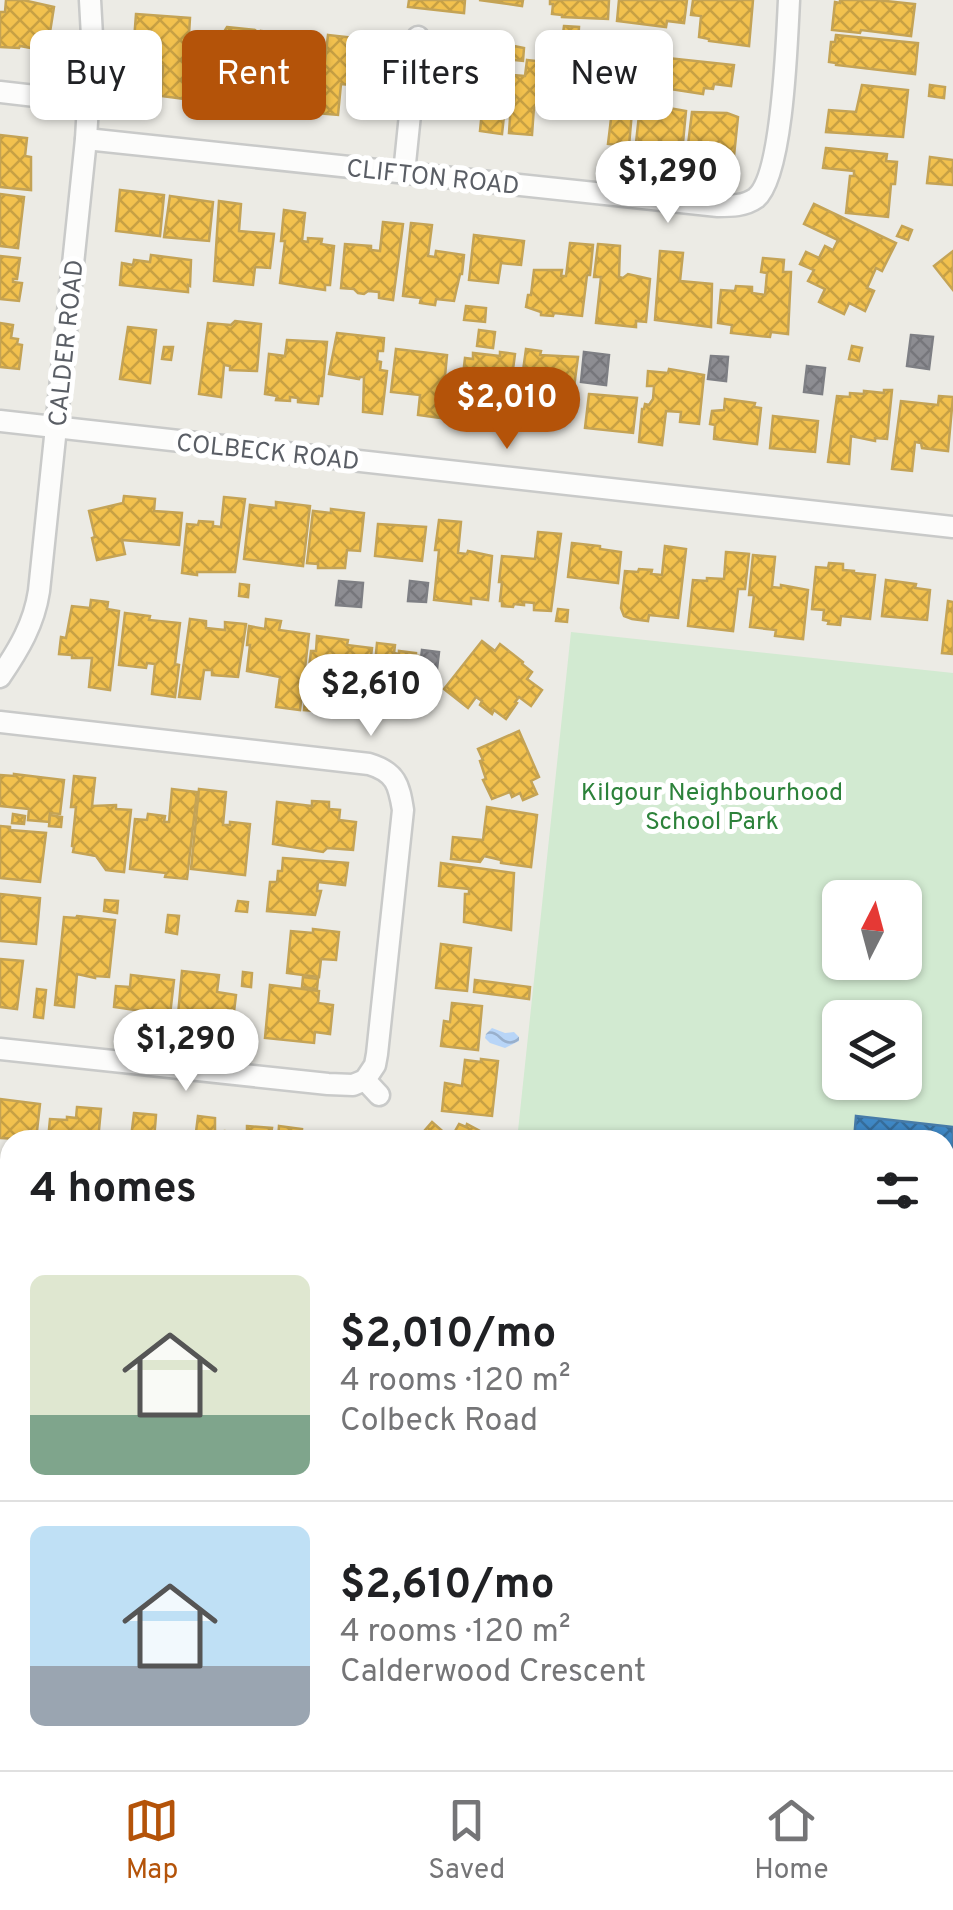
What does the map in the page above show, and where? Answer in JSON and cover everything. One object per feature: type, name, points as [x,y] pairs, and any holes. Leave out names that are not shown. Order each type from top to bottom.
[{"type":"street","name":"CALDER ROAD","points":[[90,0],[92,30]]},
{"type":"street","name":"CLIFTON ROAD","points":[[86,139],[718,206],[745,204],[763,189],[774,154],[789,0]]},
{"type":"street","points":[[0,92],[30,95]]},
{"type":"street","name":"CALDER ROAD","points":[[0,677],[22,643],[37,604],[87,120]]},
{"type":"street","points":[[404,173],[409,120]]},
{"type":"street","name":"COLBECK ROAD","points":[[0,421],[953,527]]},
{"type":"street","points":[[0,722],[369,764],[384,768],[391,775],[404,810],[372,1088],[0,1049]]},
{"type":"green space","name":"Kilgour Neighbourhood School Park","points":[[571,632],[953,673],[953,1130],[518,1130]]},
{"type":"water","points":[[492,1028],[514,1032],[519,1041],[505,1048],[490,1043],[485,1038]]},
{"type":"building: Homes","points":[[6,0],[54,7],[50,30],[30,30],[30,48],[0,47],[0,12],[5,12]]},
{"type":"building: Homes","points":[[409,0],[465,0],[464,13],[408,7]]},
{"type":"building: Homes","points":[[479,0],[523,0],[522,6]]},
{"type":"building: Homes","points":[[550,0],[609,0],[608,19],[552,14]]},
{"type":"building: Homes","points":[[619,0],[687,0],[684,23],[667,21],[666,27],[617,21]]},
{"type":"building: Homes","points":[[693,0],[753,0],[749,46],[699,37],[701,16],[691,15]]},
{"type":"building: Homes","points":[[835,2],[915,4],[911,36],[832,30]]},
{"type":"building: Homes","points":[[136,14],[190,18],[189,30],[182,30],[182,99],[162,96],[162,30],[135,30]]},
{"type":"building: Homes","points":[[328,35],[346,37],[346,84],[341,84],[338,115],[326,114]]},
{"type":"building: Homes","points":[[836,35],[918,43],[915,74],[829,62],[831,42],[835,42]]},
{"type":"building: Homes","points":[[515,46],[524,48],[523,61],[515,60]]},
{"type":"building: Homes","points":[[673,59],[734,65],[731,86],[714,84],[713,89],[704,88],[703,94],[673,89]]},
{"type":"building: Homes","points":[[527,60],[535,61],[532,135],[509,133],[510,120],[515,120],[515,75],[525,76]]},
{"type":"building: Homes","points":[[862,85],[908,90],[903,137],[826,132],[829,110],[856,112]]},
{"type":"building: Homes","points":[[930,85],[945,87],[944,98],[929,96]]},
{"type":"building: Homes","points":[[673,109],[686,111],[682,153],[636,143],[638,120],[673,120]]},
{"type":"building: Homes","points":[[692,112],[738,117],[734,156],[687,153]]},
{"type":"building: Homes","points":[[481,120],[504,120],[502,134],[480,131]]},
{"type":"building: Homes","points":[[611,120],[631,120],[629,146],[608,144]]},
{"type":"building: Homes","points":[[0,135],[27,138],[25,156],[31,157],[31,190],[0,187]]},
{"type":"building: Homes","points":[[826,148],[887,154],[886,161],[897,162],[888,217],[846,213],[854,171],[823,168]]},
{"type":"building: Homes","points":[[930,157],[953,160],[953,185],[927,183]]},
{"type":"building: Homes","points":[[120,190],[164,195],[160,236],[116,231]]},
{"type":"building: Homes","points":[[0,194],[24,197],[18,248],[0,246]]},
{"type":"building: Homes","points":[[170,196],[213,202],[209,241],[164,237]]},
{"type":"building: Homes","points":[[219,201],[241,204],[239,231],[274,234],[270,268],[255,267],[253,285],[214,281]]},
{"type":"building: Homes","points":[[814,204],[896,243],[882,271],[876,268],[867,288],[874,291],[865,311],[849,303],[844,314],[819,302],[825,289],[808,281],[814,270],[800,264],[806,252],[819,258],[825,246],[833,250],[838,240],[804,224]]},
{"type":"building: Homes","points":[[284,210],[305,213],[302,241],[322,239],[321,244],[334,246],[330,285],[325,285],[325,290],[280,283]]},
{"type":"building: Homes","points":[[383,222],[403,224],[393,300],[379,298],[379,292],[364,294],[341,288],[345,244],[371,246],[371,250],[380,251]]},
{"type":"building: Homes","points":[[411,223],[432,225],[428,256],[435,257],[436,251],[464,255],[454,301],[436,299],[435,305],[403,296]]},
{"type":"building: Homes","points":[[902,226],[912,230],[908,240],[897,236]]},
{"type":"building: Homes","points":[[474,235],[524,241],[521,265],[501,263],[498,283],[469,280]]},
{"type":"building: Homes","points":[[570,243],[593,245],[582,316],[541,315],[526,307],[534,270],[562,270],[561,276],[566,276]]},
{"type":"building: Homes","points":[[598,244],[620,246],[619,277],[628,274],[650,279],[646,322],[636,321],[636,327],[596,323],[601,277],[594,277]]},
{"type":"building: Homes","points":[[660,251],[683,253],[680,281],[712,284],[711,327],[655,320]]},
{"type":"building: Homes","points":[[953,251],[953,290],[934,266]]},
{"type":"building: Homes","points":[[151,255],[191,260],[188,292],[120,285],[122,263],[150,262]]},
{"type":"building: Homes","points":[[0,256],[20,258],[17,279],[13,279],[22,283],[19,301],[0,299]]},
{"type":"building: Homes","points":[[763,258],[784,260],[783,272],[791,272],[788,334],[771,332],[770,337],[731,333],[732,325],[718,323],[721,290],[752,287],[752,293],[765,295],[767,273],[761,272]]},
{"type":"building: Homes","points":[[466,306],[486,308],[485,322],[464,320]]},
{"type":"building: Homes","points":[[235,321],[261,324],[257,371],[230,370],[230,366],[224,365],[221,397],[199,394],[208,323],[231,325]]},
{"type":"building: Homes","points":[[0,323],[13,325],[11,338],[22,345],[19,369],[0,367]]},
{"type":"building: Homes","points":[[128,327],[156,330],[150,383],[120,379]]},
{"type":"building: Homes","points":[[479,330],[495,332],[493,348],[477,346]]},
{"type":"building: Homes","points":[[337,333],[384,338],[377,361],[381,362],[380,370],[387,371],[382,414],[363,412],[364,377],[329,374]]},
{"type":"building: Homes","points":[[287,340],[327,342],[318,404],[290,397],[290,401],[276,400],[277,396],[265,394],[269,354],[285,356]]},
{"type":"building: Homes","points":[[852,346],[862,348],[859,361],[849,359]]},
{"type":"building: Homes","points":[[164,347],[173,347],[171,360],[162,359]]},
{"type":"building: Homes","points":[[396,349],[447,355],[441,418],[418,415],[420,395],[391,392]]},
{"type":"building: Homes","points":[[526,349],[541,351],[540,355],[578,357],[572,403],[546,403],[546,398],[540,397],[533,430],[512,428]]},
{"type":"building: Homes","points":[[500,352],[515,354],[509,400],[473,396],[470,424],[450,422],[453,391],[461,392],[465,358],[473,359],[473,353],[500,356]]},
{"type":"building: Homes","points":[[669,369],[704,375],[699,424],[680,422],[681,412],[666,411],[662,445],[639,442],[642,409],[653,399],[654,386],[647,386],[648,371],[668,373]]},
{"type":"building: Homes","points":[[892,390],[887,439],[851,436],[849,464],[828,462],[837,396]]},
{"type":"building: Homes","points":[[589,394],[637,398],[633,433],[585,428]]},
{"type":"building: Homes","points":[[939,396],[953,397],[948,451],[922,448],[921,443],[915,442],[912,471],[892,469],[901,401],[938,405]]},
{"type":"building: Homes","points":[[725,399],[755,403],[754,407],[761,408],[757,444],[714,439],[712,411],[724,410]]},
{"type":"building: Homes","points":[[773,416],[818,421],[815,452],[770,448]]},
{"type":"building: Homes","points":[[124,496],[155,499],[154,511],[182,513],[179,545],[122,540],[125,554],[97,560],[89,511],[123,503]]},
{"type":"building: Homes","points":[[224,497],[245,499],[235,572],[182,573],[187,524],[213,522],[213,526],[221,527]]},
{"type":"building: Homes","points":[[276,502],[310,506],[303,566],[244,559],[250,505],[276,508]]},
{"type":"building: Homes","points":[[331,509],[364,513],[360,551],[347,550],[345,568],[318,568],[318,564],[307,563],[313,511],[331,513]]},
{"type":"building: Homes","points":[[439,520],[461,522],[458,553],[492,556],[488,600],[471,598],[471,604],[434,600]]},
{"type":"building: Homes","points":[[378,524],[426,527],[422,561],[375,556]]},
{"type":"building: Homes","points":[[538,532],[561,534],[551,611],[534,610],[534,603],[502,606],[502,556],[535,559]]},
{"type":"building: Homes","points":[[572,543],[621,552],[618,583],[568,577]]},
{"type":"building: Homes","points":[[665,546],[686,549],[678,618],[649,615],[648,621],[624,616],[621,608],[625,571],[652,570],[651,574],[662,575]]},
{"type":"building: Homes","points":[[726,552],[749,554],[745,589],[738,589],[733,631],[688,626],[693,580],[724,579]]},
{"type":"building: Homes","points":[[753,555],[775,557],[772,587],[808,590],[803,639],[775,636],[776,630],[750,627]]},
{"type":"building: Homes","points":[[829,563],[843,564],[843,570],[854,573],[875,575],[870,619],[841,616],[840,625],[828,624],[823,620],[824,610],[812,609],[816,567],[828,568]]},
{"type":"building: Homes","points":[[886,580],[930,590],[927,620],[882,616]]},
{"type":"building: Homes","points":[[240,584],[249,585],[248,597],[239,596]]},
{"type":"building: Homes","points":[[91,600],[108,602],[107,609],[119,611],[110,690],[89,687],[92,658],[59,654],[72,606],[90,608]]},
{"type":"building: Homes","points":[[948,601],[953,602],[953,654],[942,653]]},
{"type":"building: Homes","points":[[558,609],[568,610],[567,622],[556,621]]},
{"type":"building: Homes","points":[[125,613],[180,623],[175,697],[152,694],[155,664],[147,663],[146,668],[119,665]]},
{"type":"building: Homes","points":[[190,619],[206,621],[206,628],[225,630],[225,622],[246,624],[238,677],[212,675],[212,670],[204,670],[200,699],[179,697]]},
{"type":"building: Homes","points":[[266,619],[281,621],[279,630],[309,634],[300,710],[276,707],[280,677],[247,671],[249,626],[265,629]]},
{"type":"building: Homes","points":[[317,636],[372,648],[367,689],[332,685],[329,712],[304,710],[311,651],[316,651]]},
{"type":"building: Homes","points":[[482,641],[495,651],[500,644],[523,662],[532,672],[527,679],[542,690],[531,706],[519,697],[506,719],[494,710],[492,714],[476,697],[468,708],[444,689]]},
{"type":"building: Homes","points":[[377,643],[395,645],[394,653],[421,656],[418,689],[396,687],[395,699],[372,696]]},
{"type":"building: Homes","points":[[519,731],[539,777],[531,781],[537,794],[523,800],[520,793],[512,797],[510,792],[492,799],[483,780],[483,760],[478,749]]},
{"type":"building: Homes","points":[[0,775],[64,780],[60,814],[50,813],[49,822],[28,820],[29,809],[0,806]]},
{"type":"building: Homes","points":[[74,776],[95,778],[92,806],[116,805],[116,809],[131,810],[124,872],[106,870],[96,856],[73,852]]},
{"type":"building: Homes","points":[[172,789],[197,792],[187,879],[130,869],[135,819],[147,820],[148,814],[165,816],[164,822],[169,822]]},
{"type":"building: Homes","points":[[199,789],[226,792],[223,825],[250,824],[245,875],[191,869]]},
{"type":"building: Homes","points":[[312,801],[329,802],[329,809],[340,810],[339,820],[356,822],[353,850],[327,848],[323,852],[273,844],[277,802],[312,806]]},
{"type":"building: Homes","points":[[487,807],[537,815],[531,867],[484,856],[480,862],[451,859],[453,837],[483,840]]},
{"type":"building: Homes","points":[[13,814],[25,816],[24,824],[12,823]]},
{"type":"building: Homes","points":[[50,815],[62,817],[61,827],[49,826]]},
{"type":"building: Homes","points":[[0,826],[46,833],[40,882],[0,878]]},
{"type":"building: Homes","points":[[283,858],[348,863],[345,885],[318,882],[317,891],[321,891],[315,915],[267,911],[270,882],[277,882]]},
{"type":"building: Homes","points":[[441,863],[514,873],[511,930],[464,922],[465,894],[469,894],[469,889],[439,886]]},
{"type":"building: Homes","points":[[0,894],[40,898],[36,944],[0,941]]},
{"type":"building: Homes","points":[[105,900],[118,901],[117,913],[104,911]]},
{"type":"building: Homes","points":[[238,901],[248,902],[247,912],[236,911]]},
{"type":"building: Homes","points":[[168,915],[179,916],[177,934],[166,932]]},
{"type":"building: Homes","points":[[64,917],[115,920],[109,977],[77,974],[74,1007],[55,1005]]},
{"type":"building: Homes","points":[[313,929],[339,932],[336,960],[321,959],[319,977],[287,973],[291,931],[313,933]]},
{"type":"building: Homes","points":[[441,944],[471,948],[467,991],[436,988]]},
{"type":"building: Homes","points":[[0,959],[23,961],[17,1009],[0,1007]]},
{"type":"building: Homes","points":[[182,971],[219,975],[217,992],[236,995],[233,1020],[178,1015]]},
{"type":"building: Homes","points":[[243,972],[252,973],[251,987],[242,986]]},
{"type":"building: Homes","points":[[131,975],[174,980],[170,1015],[114,1007],[116,986],[130,987]]},
{"type":"building: Homes","points":[[303,977],[318,979],[317,989],[302,987]]},
{"type":"building: Homes","points":[[475,980],[530,987],[529,999],[474,992]]},
{"type":"building: Homes","points":[[270,985],[319,991],[318,1003],[333,1005],[330,1034],[315,1032],[314,1043],[265,1038]]},
{"type":"building: Homes","points":[[37,989],[46,990],[43,1018],[34,1017]]},
{"type":"building: Homes","points":[[452,1003],[482,1006],[478,1050],[441,1046],[444,1021],[450,1022]]},
{"type":"building: Homes","points":[[465,1060],[498,1061],[492,1116],[442,1111],[445,1083],[462,1086]]},
{"type":"building: Homes","points":[[0,1099],[40,1104],[37,1130],[0,1130]]},
{"type":"building: Homes","points":[[77,1107],[101,1109],[99,1130],[49,1130],[50,1119],[76,1118]]},
{"type":"building: Homes","points":[[134,1113],[156,1115],[155,1130],[132,1130]]},
{"type":"building: Homes","points":[[198,1116],[215,1118],[215,1130],[196,1130]]},
{"type":"building: Homes","points":[[432,1122],[441,1130],[425,1130]]},
{"type":"building: Homes","points":[[459,1124],[467,1124],[478,1130],[456,1130]]},
{"type":"building: Homes","points":[[247,1126],[272,1128],[272,1130],[247,1130]]},
{"type":"building: Schools","points":[[856,1116],[953,1130],[855,1130]]},
{"type":"building: Industry","points":[[911,335],[933,337],[929,369],[907,366]]},
{"type":"building: Industry","points":[[584,352],[609,355],[606,385],[581,382]]},
{"type":"building: Industry","points":[[711,356],[728,357],[726,381],[708,379]]},
{"type":"building: Industry","points":[[807,366],[825,368],[822,394],[804,392]]},
{"type":"building: Industry","points":[[339,581],[363,583],[361,607],[336,605]]},
{"type":"building: Industry","points":[[410,581],[428,583],[426,602],[408,601]]},
{"type":"building: Industry","points":[[422,650],[439,652],[436,677],[419,675]]}]
